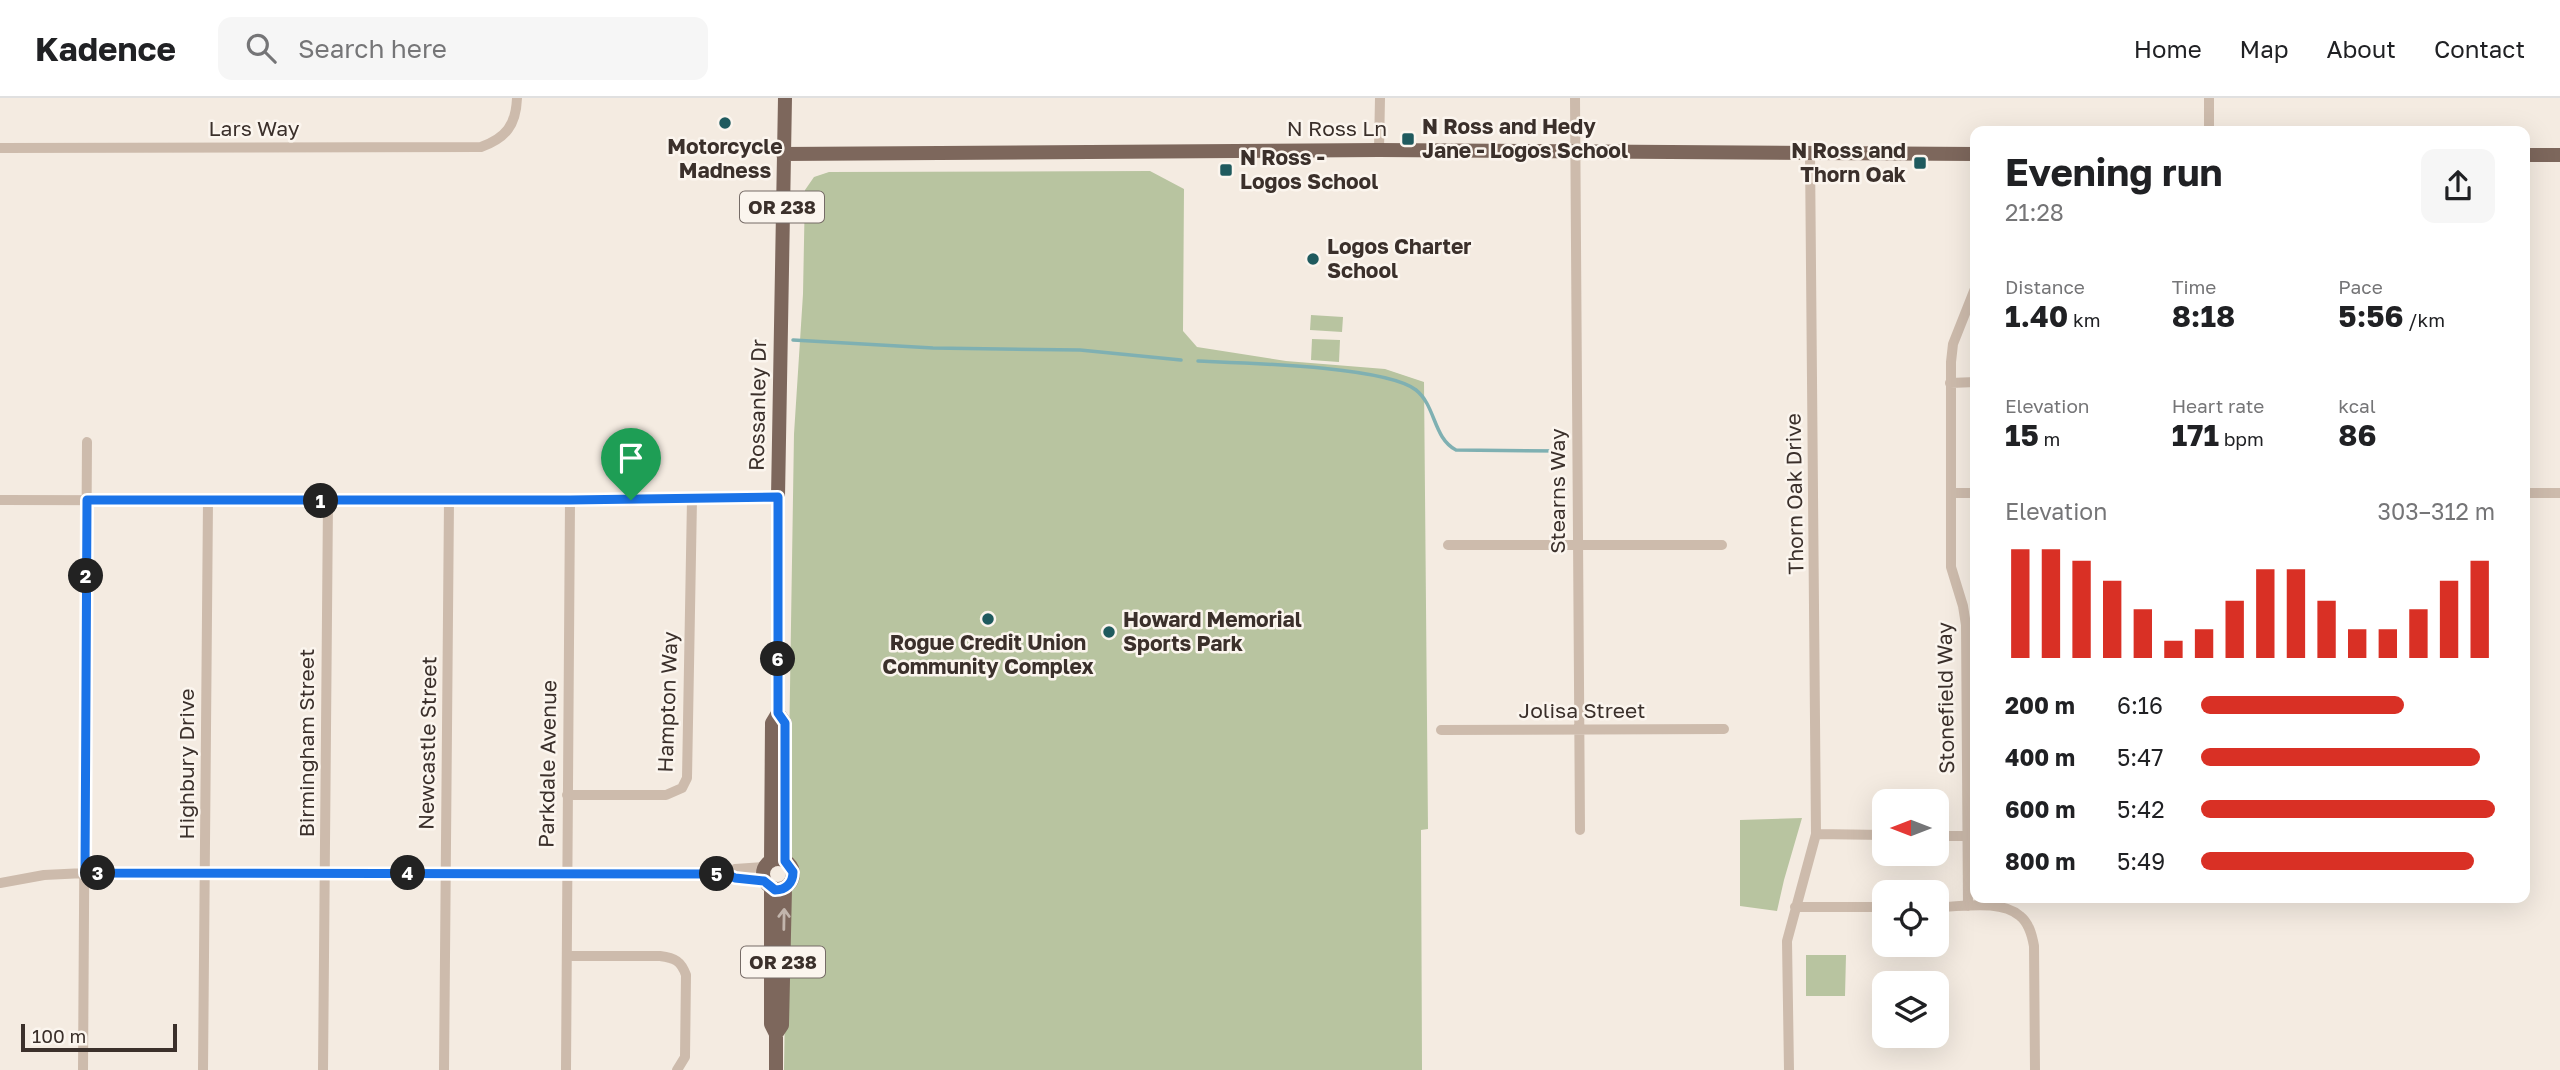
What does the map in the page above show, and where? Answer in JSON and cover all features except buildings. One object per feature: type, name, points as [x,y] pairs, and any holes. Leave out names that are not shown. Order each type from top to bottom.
[{"type":"main road","name":"Rossanley Dr","points":[[773,874],[785,723],[778,713],[778,497],[785,98]]},
{"type":"main road","name":"N Ross Ln","points":[[783,154],[1379,150],[1970,153]]},
{"type":"main road","points":[[2530,155],[2560,155]]},
{"type":"main road","name":"OR 238","points":[[773,874],[771,1024],[776,1034],[776,1070]]},
{"type":"street","name":"Lars Way","points":[[0,148],[470,148],[491,144],[504,133],[514,120],[517,98]]},
{"type":"street","points":[[1379,150],[1380,98]]},
{"type":"street","name":"Stearns Way","points":[[1575,98],[1580,830]]},
{"type":"street","points":[[2209,98],[2209,126]]},
{"type":"street","name":"Thorn Oak Drive","points":[[1788,1070],[1787,941],[1816,834],[1810,153]]},
{"type":"street","name":"Stonefield Way","points":[[1970,301],[1953,344],[1950,383],[1951,567],[1966,625],[1970,794]]},
{"type":"street","points":[[1950,383],[1970,382]]},
{"type":"street","points":[[83,1070],[87,442]]},
{"type":"street","points":[[1951,493],[1970,493]]},
{"type":"street","points":[[2530,493],[2560,493]]},
{"type":"street","points":[[0,500],[449,501],[778,497]]},
{"type":"street","name":"Hampton Way","points":[[568,795],[666,795],[682,788],[687,778],[692,499]]},
{"type":"street","name":"Parkdale Avenue","points":[[566,1070],[570,500]]},
{"type":"street","name":"Highbury Drive","points":[[203,1070],[208,501]]},
{"type":"street","name":"Birmingham Street","points":[[323,1070],[328,501]]},
{"type":"street","name":"Newcastle Street","points":[[444,1070],[449,501]]},
{"type":"street","points":[[1448,545],[1723,545]]},
{"type":"street","name":"Jolisa Street","points":[[1441,730],[1724,729]]},
{"type":"street","points":[[1816,834],[1872,835]]},
{"type":"street","points":[[1950,836],[1970,836]]},
{"type":"street","name":"Stonefield Way","points":[[1968,906],[1970,859]]},
{"type":"street","points":[[0,883],[53,874],[85,873],[727,874],[735,869],[773,874]]},
{"type":"street","points":[[1949,906],[1994,906],[2010,910],[2021,917],[2030,929],[2034,946],[2035,1070]]},
{"type":"street","points":[[1795,907],[1872,907]]},
{"type":"street","points":[[567,956],[660,956],[673,958],[682,964],[686,975],[685,1057],[677,1070]]},
{"type":"green space","name":"Howard Memorial Sports Park","points":[[1150,171],[1184,189],[1183,331],[1197,347],[1286,361],[1385,369],[1424,382],[1428,829],[1421,830],[1422,1070],[784,1070],[794,434],[803,294],[805,190],[814,177],[829,172]]},
{"type":"green space","points":[[1311,315],[1343,317],[1342,332],[1310,330]]},
{"type":"green space","points":[[1312,339],[1340,340],[1339,362],[1311,360]]},
{"type":"green space","points":[[1802,818],[1777,911],[1740,906],[1740,820]]},
{"type":"green space","points":[[1806,955],[1846,955],[1845,996],[1806,996]]},
{"type":"waterway","points":[[793,340],[933,348],[1080,350],[1181,360]]},
{"type":"waterway","points":[[1198,361],[1312,367],[1400,382],[1423,397],[1443,438],[1456,450],[1563,451]]},
{"type":"place","name":"Motorcycle Madness","points":[[725,123]]},
{"type":"place","name":"N Ross and Hedy Jane - Logos School","points":[[1408,139]]},
{"type":"place","name":"N Ross and Thorn Oak","points":[[1920,163]]},
{"type":"place","name":"N Ross - Logos School","points":[[1226,170]]},
{"type":"place","name":"Logos Charter School","points":[[1313,259]]},
{"type":"place","name":"Rogue Credit Union Community Complex","points":[[988,619]]},
{"type":"place","name":"Howard Memorial Sports Park","points":[[1109,632]]},
{"type":"route","points":[[778,497],[778,713],[785,723],[785,861],[792,867],[793,872],[789,886],[775,890],[764,881],[735,878],[727,874],[85,873],[87,500],[631,500],[778,497]]}]
